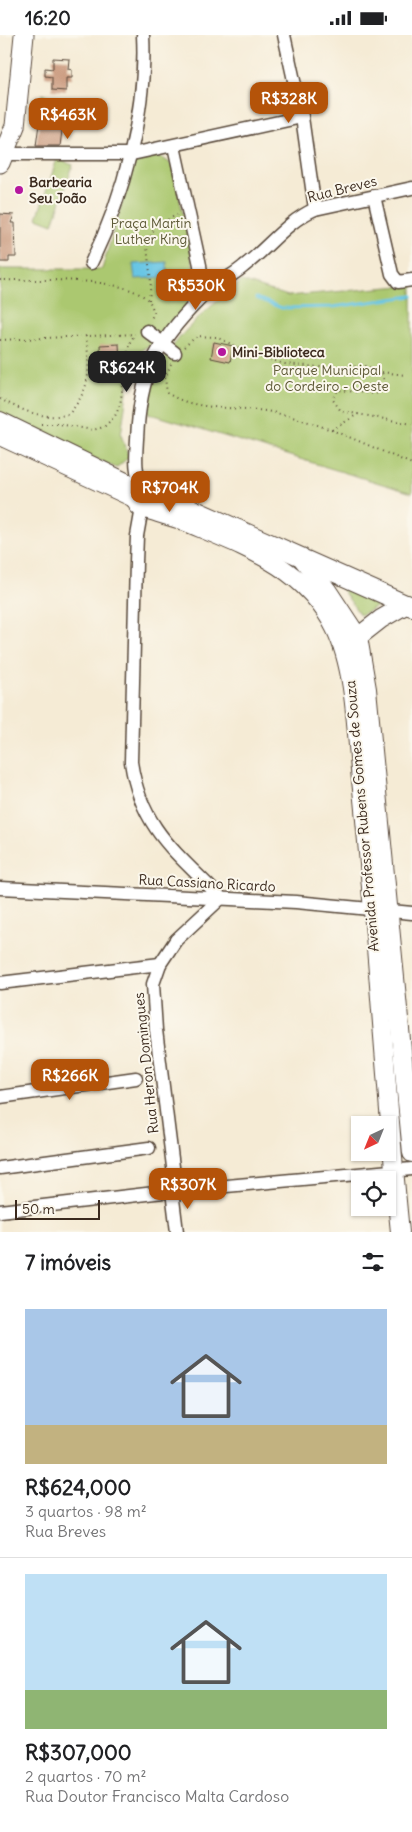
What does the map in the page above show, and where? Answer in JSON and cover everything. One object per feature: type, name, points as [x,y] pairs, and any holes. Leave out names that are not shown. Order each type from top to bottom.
[{"type":"main road","points":[[2,159],[15,126],[24,35]]},
{"type":"street","points":[[91,263],[99,246],[132,153],[144,54],[143,35]]},
{"type":"street","points":[[284,35],[302,117],[315,209]]},
{"type":"street","points":[[2,159],[132,153],[174,146],[302,117]]},
{"type":"street","points":[[174,146],[202,283],[198,290],[201,298]]},
{"type":"street","name":"Rua Breves","points":[[215,287],[244,266],[289,223],[315,209],[412,187]]},
{"type":"street","points":[[374,197],[392,274],[398,281],[412,281]]},
{"type":"street","points":[[201,298],[207,300],[212,298],[215,287],[211,283],[202,283]]},
{"type":"street","points":[[201,298],[162,343],[152,359],[141,396],[137,473],[145,498],[137,536],[131,762],[137,791],[152,825],[174,852],[222,898]]},
{"type":"street","points":[[141,333],[162,343],[175,353]]},
{"type":"street","name":"Avenida Professor Rubens Gomes de Souza","points":[[0,421],[289,572],[323,605],[356,665]]},
{"type":"street","name":"Avenida Professor Rubens Gomes de Souza","points":[[0,436],[145,498],[301,557],[327,590],[358,637],[356,665],[390,911],[408,1072],[412,1153]]},
{"type":"street","points":[[301,557],[409,605]]},
{"type":"street","points":[[358,637],[381,619],[409,605]]},
{"type":"street","name":"Avenida Professor Rubens Gomes de Souza","points":[[359,689],[372,909],[394,1171]]},
{"type":"street","name":"Rua Cassiano Ricardo","points":[[0,888],[296,902],[412,913]]},
{"type":"street","name":"Rua Heron Domingues","points":[[177,1232],[154,1013],[153,984],[166,953],[186,929],[222,898]]},
{"type":"street","points":[[0,983],[160,964]]},
{"type":"street","points":[[386,1071],[408,1072]]},
{"type":"street","points":[[0,1097],[136,1078]]},
{"type":"street","points":[[0,1168],[150,1149]]},
{"type":"street","points":[[394,1171],[412,1169]]},
{"type":"street","points":[[0,1211],[174,1191],[351,1175]]},
{"type":"street","name":"Avenida Professor Rubens Gomes de Souza","points":[[396,1191],[400,1232]]},
{"type":"path","points":[[34,421],[42,424],[58,424],[93,430],[104,427],[115,416],[120,405],[129,344],[141,333],[154,312],[149,300],[151,282],[150,260],[147,247],[155,226],[188,211]]},
{"type":"path","points":[[0,280],[101,283],[133,290],[149,300]]},
{"type":"path","points":[[0,340],[141,333]]},
{"type":"path","points":[[0,399],[31,413],[59,417],[69,414],[86,389],[90,367],[86,336]]},
{"type":"path","points":[[405,375],[382,372],[366,366],[331,368],[285,364],[260,357],[216,337],[197,337],[175,353],[166,378],[167,393],[179,401],[236,410],[270,412],[332,430],[412,465]]},
{"type":"path","points":[[382,372],[385,386],[376,394],[338,390],[333,400],[341,411],[412,424]]},
{"type":"path","points":[[332,430],[359,413]]},
{"type":"path","points":[[58,424],[59,417]]},
{"type":"green space","points":[[42,94],[65,99],[65,108],[42,102]]},
{"type":"green space","name":"Praça Martin Luther King","points":[[149,155],[161,157],[173,165],[196,279],[193,298],[154,343],[143,349],[131,364],[121,435],[129,457],[116,468],[0,416],[0,269],[102,269],[136,157]]},
{"type":"green space","points":[[57,159],[73,165],[53,224],[37,218]]},
{"type":"green space","name":"Parque Municipal do Cordeiro - Oeste","points":[[242,281],[288,296],[412,285],[412,493],[148,413],[154,379],[172,347],[193,323]]},
{"type":"green space","points":[[341,588],[380,605],[360,615]]},
{"type":"water","points":[[167,262],[168,277],[135,279],[133,264]]},
{"type":"building","points":[[53,58],[69,59],[68,69],[72,70],[72,78],[66,78],[66,91],[52,90],[52,77],[45,76],[45,68],[53,69]]},
{"type":"building","points":[[42,102],[65,108],[60,146],[36,146]]},
{"type":"building","points":[[0,214],[14,215],[11,223],[15,223],[16,257],[9,257],[9,262],[0,262]]},
{"type":"building","name":"Mini-Biblioteca","points":[[214,342],[233,346],[230,362],[211,358]]},
{"type":"building","points":[[119,344],[120,363],[101,364],[100,345]]},
{"type":"waterway","points":[[256,298],[282,308],[333,307],[412,296]]},
{"type":"place","name":"Barbearia Seu João","points":[[19,190]]},
{"type":"place","name":"Mini-Biblioteca","points":[[222,352]]}]
